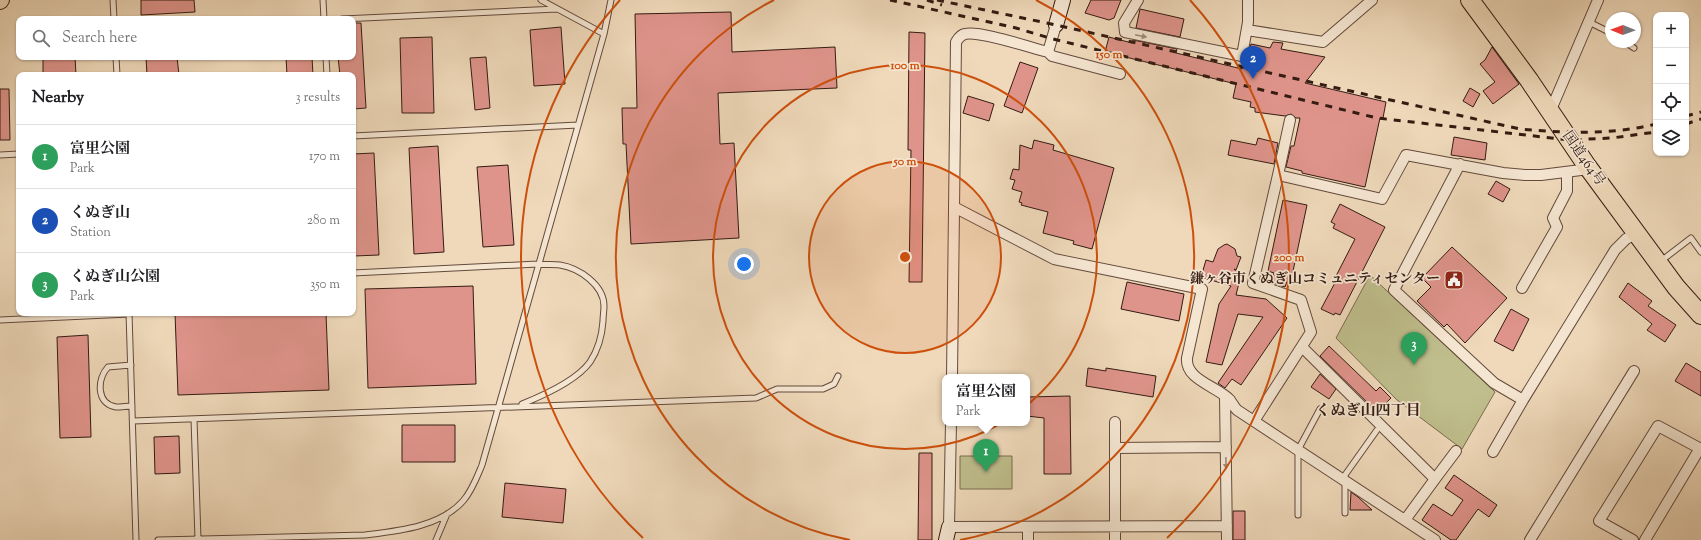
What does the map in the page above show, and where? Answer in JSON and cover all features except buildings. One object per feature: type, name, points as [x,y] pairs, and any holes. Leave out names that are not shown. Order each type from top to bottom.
[{"type":"highway","name":"国道464号","points":[[1470,0],[1587,166],[1676,287],[1701,315]]},
{"type":"street","points":[[1048,52],[1063,0]]},
{"type":"street","points":[[1138,0],[1124,23],[1121,31],[1242,56],[1247,30],[1248,0]]},
{"type":"street","points":[[1247,30],[1323,42],[1372,0]]},
{"type":"street","points":[[1550,112],[1598,0]]},
{"type":"street","points":[[952,374],[956,42],[964,34],[972,33],[1001,39],[1048,52],[1052,56],[1120,74]]},
{"type":"street","points":[[1254,421],[1312,332],[1300,300],[1253,283],[1290,120]]},
{"type":"street","points":[[1278,175],[1382,199],[1406,155],[1525,176],[1581,170],[1587,166]]},
{"type":"street","points":[[1460,164],[1394,290],[1494,383],[1523,400]]},
{"type":"street","points":[[1522,288],[1557,227],[1553,218],[1567,191],[1567,172]]},
{"type":"street","points":[[954,207],[1054,258],[1202,288],[1187,365],[1192,374],[1230,400],[1236,410],[1435,540]]},
{"type":"street","points":[[1493,452],[1523,400],[1615,250],[1637,232]]},
{"type":"street","points":[[1302,348],[1435,479]]},
{"type":"street","points":[[1530,540],[1634,371]]},
{"type":"street","points":[[1225,396],[1227,540]]},
{"type":"street","points":[[1115,422],[1115,540]]},
{"type":"street","points":[[951,426],[948,534],[1028,527],[1227,526]]},
{"type":"street","points":[[1633,540],[1599,520],[1658,426],[1701,448],[1645,540]]},
{"type":"street","points":[[1115,448],[1226,448]]},
{"type":"street","points":[[1405,520],[1456,451]]},
{"type":"street","points":[[1028,527],[1028,540]]},
{"type":"lane","points":[[113,0],[114,16]]},
{"type":"lane","points":[[324,0],[324,16]]},
{"type":"lane","points":[[541,0],[604,34]]},
{"type":"lane","points":[[158,540],[365,535],[413,527],[437,520],[455,509],[464,500],[472,489],[482,465],[604,34],[611,0]]},
{"type":"lane","points":[[356,18],[557,9]]},
{"type":"lane","points":[[1589,22],[1605,30]]},
{"type":"lane","points":[[116,60],[117,72]]},
{"type":"lane","points":[[326,60],[327,72]]},
{"type":"lane","points":[[356,136],[578,125]]},
{"type":"lane","points":[[0,156],[16,154]]},
{"type":"lane","points":[[1658,262],[1691,238],[1701,252]]},
{"type":"lane","points":[[356,273],[538,264],[560,265],[576,270],[590,280],[600,291],[604,305],[600,342],[589,363],[577,374],[546,395],[518,406]]},
{"type":"lane","points":[[0,320],[86,316]]},
{"type":"lane","points":[[129,316],[136,540]]},
{"type":"lane","points":[[131,365],[108,367],[100,380],[100,391],[102,398],[108,403],[116,406],[132,406]]},
{"type":"lane","points":[[133,421],[498,406],[756,398],[778,389],[823,389],[834,384],[838,376]]},
{"type":"lane","points":[[1298,515],[1298,450],[1320,409]]},
{"type":"lane","points":[[194,419],[198,539]]},
{"type":"lane","points":[[1345,514],[1345,475],[1377,430]]},
{"type":"lane","points":[[436,540],[447,514]]},
{"type":"shaded area","points":[[1370,275],[1495,392],[1462,449],[1397,400],[1336,338]]},
{"type":"shaded area","points":[[960,456],[1012,456],[1012,489],[960,489]]},
{"type":"railway","points":[[890,0],[1016,28],[1053,39],[1377,118],[1569,140],[1612,138],[1653,132]]},
{"type":"railway","points":[[927,0],[942,5]]},
{"type":"railway","points":[[937,0],[1056,25],[1520,129],[1588,132],[1623,130],[1653,125]]},
{"type":"railway","points":[[1689,115],[1701,112]]},
{"type":"railway","points":[[1689,123],[1701,119]]},
{"type":"place","name":"くぬぎ山","points":[[1253,79]]},
{"type":"place","name":"鎌ヶ谷市くぬぎ山コミュニティセンター","points":[[1454,280]]},
{"type":"place","name":"くぬぎ山公園","points":[[1414,365]]},
{"type":"place","name":"富里公園","points":[[986,472]]},
{"type":"district","name":"くぬぎ山四丁目","points":[[1368,411]]}]
